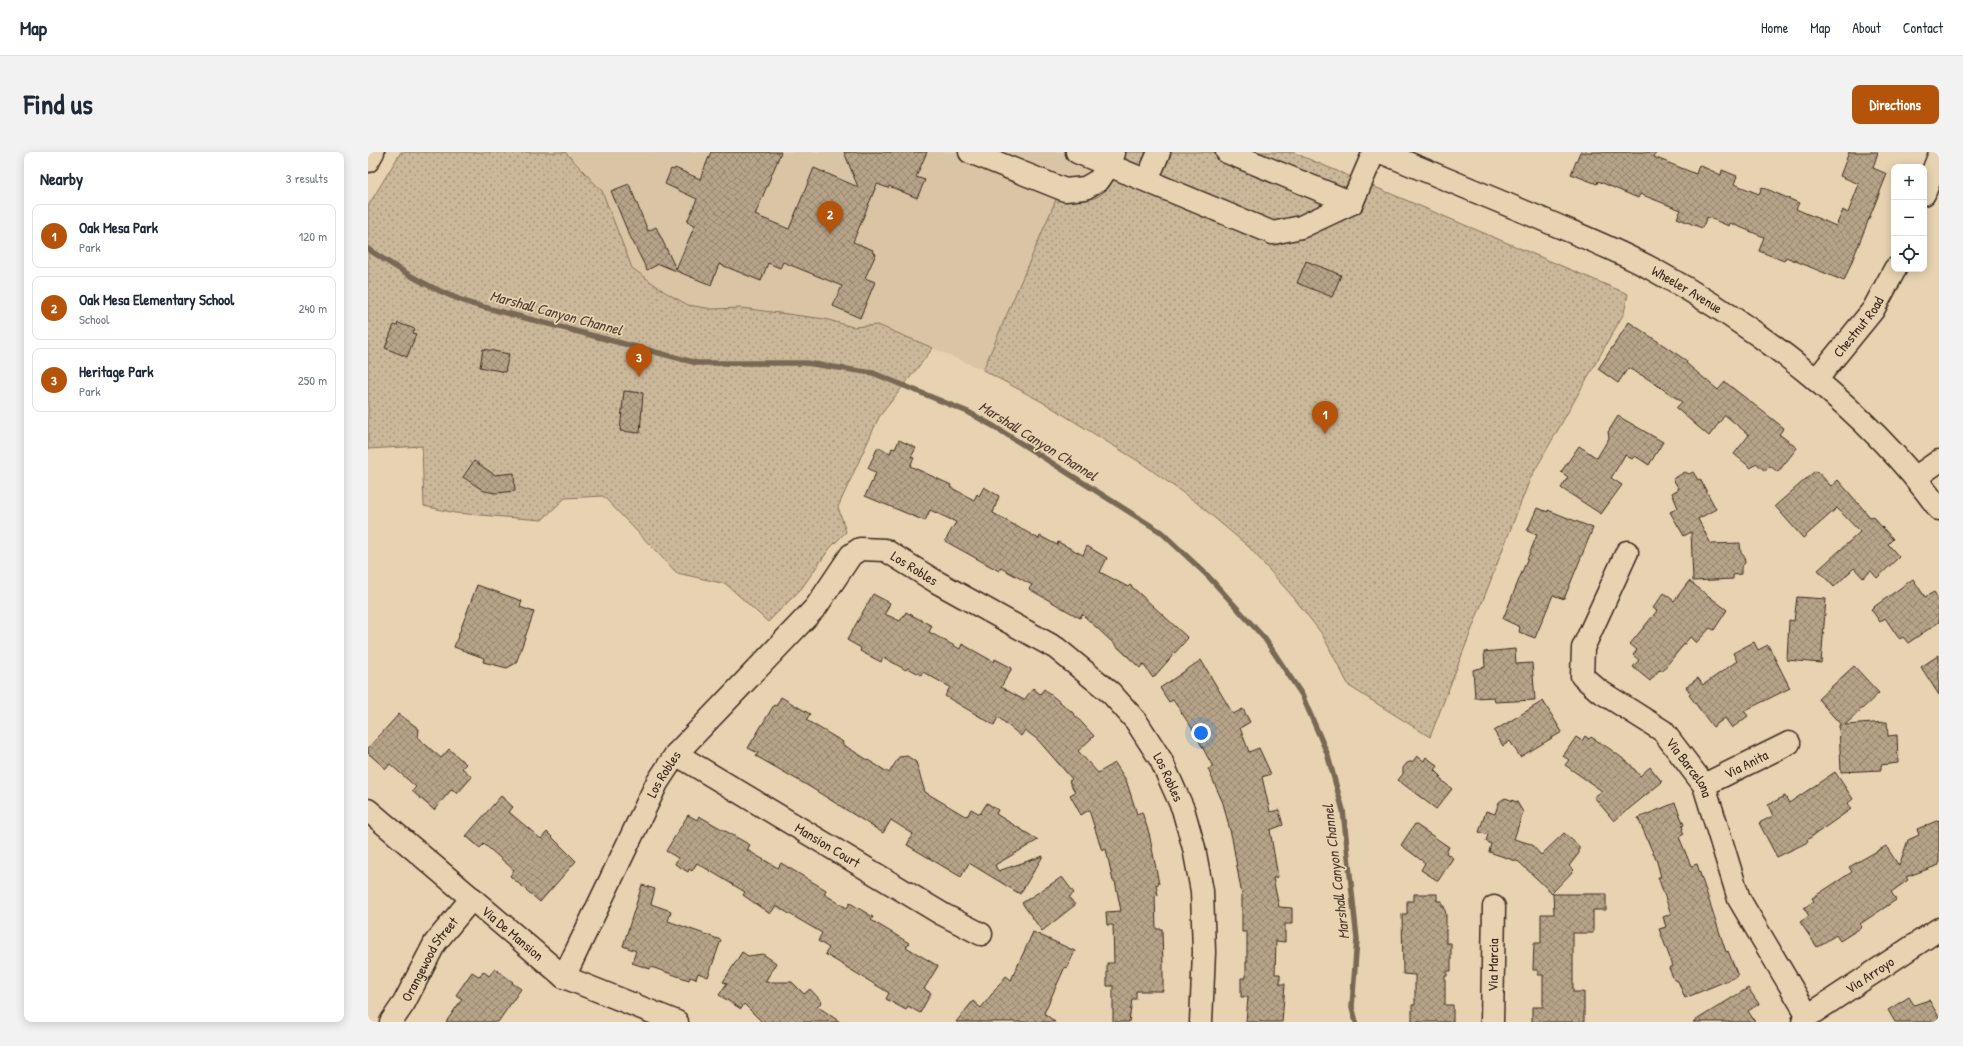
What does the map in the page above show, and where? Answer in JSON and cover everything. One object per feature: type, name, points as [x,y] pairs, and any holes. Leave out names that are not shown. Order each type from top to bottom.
[{"type":"street","points":[[368,161],[373,152]]},
{"type":"street","points":[[970,152],[1065,190],[1085,188],[1099,180],[1112,159]]},
{"type":"street","points":[[1077,152],[1112,159],[1147,180],[1273,233],[1301,227],[1352,204],[1374,152]]},
{"type":"street","points":[[1147,180],[1159,152]]},
{"type":"street","points":[[1227,152],[1352,204]]},
{"type":"street","name":"Wheeler Avenue","points":[[1381,152],[1607,246],[1654,270],[1726,314],[1816,380],[1870,429],[1916,477],[1939,509]]},
{"type":"street","points":[[1927,186],[1939,156]]},
{"type":"street","name":"Chestnut Road","points":[[1816,380],[1873,310],[1893,272]]},
{"type":"street","points":[[1916,477],[1939,460]]},
{"type":"street","name":"Los Robles","points":[[564,977],[657,784],[676,754],[816,607],[851,555],[860,549],[885,550],[935,581],[1056,648],[1111,693],[1136,721],[1164,767],[1183,809],[1194,848],[1202,890],[1204,952],[1200,1022]]},
{"type":"street","name":"Via Barcelona","points":[[1627,552],[1583,648],[1582,676],[1598,690],[1663,731],[1704,785],[1739,899],[1806,1019]]},
{"type":"street","name":"Via Anita","points":[[1704,785],[1788,743]]},
{"type":"street","name":"Mansion Court","points":[[676,754],[942,914],[981,934]]},
{"type":"street","name":"Via De Mansion","points":[[368,810],[564,977],[677,1022]]},
{"type":"street","name":"Orangewood Street","points":[[391,1022],[404,1003],[435,943],[472,898]]},
{"type":"street","name":"Via Marcia","points":[[1492,1022],[1494,908]]},
{"type":"street","name":"Via Arroyo","points":[[1806,1019],[1939,929]]},
{"type":"shaded area","points":[[401,152],[565,152],[602,191],[632,268],[665,292],[688,305],[712,309],[741,308],[825,319],[853,327],[878,325],[933,348],[879,417],[838,507],[846,532],[830,548],[801,589],[768,622],[726,584],[677,573],[603,496],[565,498],[542,520],[455,513],[424,506],[422,446],[368,449],[368,206]]},
{"type":"shaded area","points":[[565,152],[1126,152],[1110,186],[1098,196],[1082,201],[1058,195],[983,370],[879,325],[853,327],[825,319],[741,308],[712,309],[688,305],[665,292],[632,268],[602,191]]},
{"type":"shaded area","points":[[1126,152],[1292,152],[1628,294],[1624,313],[1530,479],[1430,737],[1349,686],[1322,634],[1294,598],[1249,547],[1197,503],[1143,464],[1046,404],[983,370],[1058,195],[1073,199],[1085,200],[1095,198],[1103,193],[1115,176]]},
{"type":"building","points":[[711,152],[781,152],[755,215],[789,229],[814,168],[858,187],[844,152],[927,152],[916,177],[925,180],[917,198],[889,186],[888,188],[877,184],[853,242],[873,250],[872,252],[876,254],[865,278],[875,282],[860,318],[833,306],[842,286],[783,262],[780,268],[768,263],[761,281],[719,264],[711,285],[659,264],[647,270],[627,230],[611,191],[629,184],[648,231],[656,227],[676,269],[695,225],[687,222],[697,199],[665,184],[671,169],[674,170],[675,168],[700,179]]},
{"type":"building","points":[[1580,152],[1656,152],[1654,157],[1696,174],[1699,165],[1721,175],[1722,170],[1737,176],[1734,184],[1759,194],[1762,187],[1799,203],[1796,209],[1836,226],[1843,210],[1848,213],[1859,184],[1840,176],[1849,152],[1878,152],[1873,168],[1887,174],[1844,281],[1786,257],[1784,261],[1759,251],[1764,237],[1730,223],[1729,226],[1707,217],[1702,228],[1677,218],[1681,210],[1640,194],[1638,198],[1598,181],[1597,184],[1571,174]]},
{"type":"building","points":[[1306,261],[1341,275],[1332,297],[1297,283]]},
{"type":"building","points":[[1629,322],[1687,361],[1686,363],[1718,390],[1725,382],[1784,428],[1779,434],[1797,448],[1778,472],[1770,466],[1765,471],[1756,463],[1751,468],[1734,454],[1749,435],[1725,415],[1709,436],[1676,408],[1682,402],[1645,377],[1628,368],[1618,383],[1598,369]]},
{"type":"building","points":[[398,323],[415,329],[413,333],[416,334],[407,357],[385,348],[394,325],[397,326]]},
{"type":"building","points":[[483,349],[509,354],[505,372],[480,367]]},
{"type":"building","points":[[624,391],[643,393],[640,433],[620,431]]},
{"type":"building","points":[[1618,416],[1663,442],[1649,465],[1635,456],[1632,459],[1625,455],[1611,478],[1622,485],[1601,514],[1561,488],[1568,477],[1561,472],[1579,446],[1597,458],[1609,438],[1608,432]]},
{"type":"building","points":[[899,440],[916,448],[911,457],[914,458],[910,466],[951,485],[950,487],[974,500],[977,494],[979,496],[984,487],[999,496],[993,513],[1039,539],[1040,536],[1057,545],[1058,542],[1083,555],[1087,546],[1107,558],[1100,572],[1128,587],[1130,585],[1188,638],[1153,678],[1143,664],[1140,668],[1082,614],[1080,618],[1029,589],[1032,585],[1001,568],[999,571],[945,541],[956,522],[930,510],[925,521],[865,496],[876,473],[868,468],[878,447],[890,453],[892,448],[895,449]]},
{"type":"building","points":[[474,461],[495,475],[514,473],[515,491],[496,493],[484,491],[463,477]]},
{"type":"building","points":[[1815,471],[1818,472],[1831,486],[1838,480],[1870,517],[1872,516],[1893,539],[1888,544],[1899,557],[1877,578],[1871,571],[1863,578],[1854,568],[1834,587],[1818,570],[1860,532],[1837,508],[1803,538],[1775,506]]},
{"type":"building","points":[[1685,472],[1689,474],[1693,472],[1698,480],[1700,479],[1716,509],[1698,519],[1711,544],[1740,543],[1741,553],[1744,556],[1745,563],[1741,567],[1741,574],[1733,575],[1733,579],[1693,581],[1691,532],[1684,536],[1670,512],[1678,508],[1672,493],[1679,489],[1673,479]]},
{"type":"building","points":[[1537,508],[1548,512],[1548,510],[1593,528],[1564,599],[1553,595],[1535,638],[1519,632],[1520,627],[1503,619],[1537,535],[1527,531]]},
{"type":"building","points":[[1913,579],[1925,597],[1934,592],[1939,600],[1939,622],[1908,643],[1903,637],[1900,639],[1898,637],[1885,618],[1880,622],[1871,609]]},
{"type":"building","points":[[1689,581],[1727,610],[1714,630],[1710,628],[1696,643],[1690,637],[1662,671],[1660,669],[1650,681],[1633,667],[1639,660],[1633,655],[1637,650],[1630,644],[1657,611],[1653,608],[1664,593],[1674,601]]},
{"type":"building","points":[[477,585],[522,601],[520,607],[534,612],[516,663],[507,668],[483,662],[484,658],[454,647]]},
{"type":"building","points":[[873,594],[890,603],[885,614],[900,621],[906,612],[932,626],[929,632],[960,649],[962,644],[994,662],[995,659],[1012,668],[1001,687],[1024,700],[1033,688],[1040,694],[1044,689],[1072,712],[1094,736],[1078,751],[1098,773],[1115,763],[1126,780],[1137,814],[1142,812],[1149,833],[1159,884],[1156,885],[1158,895],[1155,896],[1156,929],[1162,929],[1163,964],[1163,991],[1136,991],[1136,999],[1132,999],[1129,1022],[1113,1022],[1113,986],[1107,986],[1107,963],[1114,963],[1113,925],[1107,925],[1106,912],[1121,911],[1115,881],[1113,881],[1106,849],[1102,851],[1089,810],[1081,815],[1070,795],[1075,792],[1069,781],[1072,779],[1038,740],[1025,730],[1021,736],[998,717],[994,725],[945,696],[950,687],[923,672],[921,675],[908,668],[906,670],[883,657],[881,662],[860,651],[861,648],[847,640]]},
{"type":"building","points":[[1797,597],[1826,599],[1821,663],[1787,660],[1789,620],[1794,621]]},
{"type":"building","points":[[1754,642],[1758,650],[1768,645],[1790,688],[1744,711],[1748,716],[1732,728],[1725,718],[1713,727],[1689,695],[1691,694],[1686,687],[1698,678],[1703,685],[1737,661],[1733,653]]},
{"type":"building","points":[[1515,649],[1516,664],[1532,663],[1535,700],[1495,702],[1494,697],[1475,698],[1473,670],[1485,667],[1484,652]]},
{"type":"building","points":[[1939,655],[1939,695],[1921,667]]},
{"type":"building","points":[[1201,660],[1233,714],[1243,709],[1250,722],[1240,728],[1249,752],[1259,748],[1271,774],[1262,777],[1270,812],[1279,810],[1283,825],[1270,830],[1278,877],[1273,878],[1279,907],[1292,908],[1292,924],[1285,924],[1285,942],[1276,941],[1275,974],[1280,974],[1280,984],[1285,984],[1282,1022],[1246,1022],[1248,997],[1241,997],[1241,978],[1246,978],[1247,932],[1242,932],[1242,896],[1232,838],[1223,803],[1208,769],[1213,767],[1192,728],[1173,700],[1169,702],[1160,688]]},
{"type":"building","points":[[1854,666],[1879,693],[1845,725],[1887,722],[1888,736],[1897,735],[1898,763],[1881,765],[1881,770],[1841,772],[1839,725],[1841,725],[1818,699]]},
{"type":"building","points":[[781,697],[810,714],[806,720],[843,742],[842,744],[889,773],[899,757],[907,756],[916,762],[925,792],[965,816],[968,815],[971,809],[980,814],[987,803],[998,810],[996,814],[1038,840],[995,865],[998,871],[1043,856],[1020,894],[969,863],[961,877],[907,845],[913,834],[891,820],[883,833],[810,787],[756,756],[758,753],[748,748],[774,705],[776,706]]},
{"type":"building","points":[[1543,701],[1562,732],[1520,757],[1510,741],[1503,746],[1494,731]]},
{"type":"building","points":[[399,714],[419,729],[418,738],[441,758],[449,749],[466,764],[462,768],[472,777],[457,794],[452,789],[434,810],[412,791],[416,787],[390,764],[386,769],[368,753],[368,748]]},
{"type":"building","points":[[1585,736],[1589,739],[1591,737],[1610,749],[1630,764],[1640,776],[1650,767],[1662,782],[1614,821],[1594,797],[1602,791],[1565,765],[1569,760],[1563,756],[1576,737],[1582,741]]},
{"type":"building","points":[[1417,756],[1424,761],[1426,757],[1438,766],[1435,770],[1441,776],[1439,778],[1452,789],[1436,809],[1398,780],[1403,774],[1403,768]]},
{"type":"building","points":[[1835,772],[1853,799],[1848,803],[1851,809],[1807,840],[1808,842],[1777,857],[1759,823],[1773,816],[1768,805],[1785,796],[1789,803]]},
{"type":"building","points":[[501,796],[513,807],[509,812],[541,839],[547,832],[576,861],[540,902],[510,876],[514,870],[484,844],[480,848],[466,836]]},
{"type":"building","points":[[1505,798],[1517,802],[1523,812],[1514,839],[1531,844],[1541,855],[1564,833],[1579,846],[1579,853],[1569,866],[1574,870],[1552,893],[1519,862],[1489,852],[1491,844],[1486,841],[1488,835],[1479,832],[1486,811],[1495,814],[1499,802]]},
{"type":"building","points":[[1675,803],[1684,825],[1682,826],[1682,830],[1684,834],[1679,837],[1691,866],[1697,864],[1726,952],[1728,951],[1738,976],[1685,998],[1678,981],[1674,980],[1669,968],[1673,966],[1659,929],[1666,927],[1663,917],[1671,914],[1658,877],[1661,877],[1657,862],[1638,818]]},
{"type":"building","points":[[688,815],[697,820],[699,816],[750,845],[747,850],[778,868],[781,863],[826,890],[824,894],[847,908],[850,903],[873,917],[871,920],[909,943],[906,947],[938,966],[924,989],[931,993],[920,1013],[908,1006],[906,1010],[886,999],[889,993],[825,954],[829,948],[818,941],[822,933],[776,906],[770,914],[743,895],[745,892],[697,863],[692,871],[689,869],[688,872],[675,864],[678,858],[666,851]]},
{"type":"building","points":[[1939,820],[1939,865],[1906,877],[1908,880],[1891,892],[1896,900],[1860,924],[1862,927],[1840,941],[1836,935],[1817,947],[1800,922],[1809,916],[1804,908],[1814,901],[1812,898],[1852,872],[1849,867],[1886,846],[1899,866],[1908,840],[1919,835],[1917,829]]},
{"type":"building","points":[[1415,824],[1449,847],[1446,853],[1453,858],[1438,881],[1421,870],[1425,863],[1401,845]]},
{"type":"building","points":[[1062,877],[1074,893],[1069,897],[1075,905],[1042,931],[1022,903]]},
{"type":"building","points":[[642,885],[655,889],[651,904],[671,911],[668,921],[721,940],[708,977],[698,973],[696,979],[690,977],[689,980],[651,967],[650,969],[632,963],[636,951],[623,946]]},
{"type":"building","points":[[1414,894],[1437,894],[1437,901],[1442,901],[1442,906],[1444,906],[1446,915],[1446,943],[1451,943],[1451,971],[1447,971],[1447,976],[1445,976],[1445,1005],[1453,1005],[1453,1022],[1412,1022],[1412,1005],[1415,1005],[1415,975],[1403,974],[1402,914],[1407,914],[1407,901],[1414,901]]},
{"type":"building","points":[[1553,894],[1606,894],[1606,910],[1593,910],[1593,933],[1573,933],[1573,992],[1584,992],[1584,1022],[1532,1022],[1532,1007],[1543,1007],[1543,975],[1538,975],[1538,970],[1533,970],[1534,943],[1541,943],[1541,914],[1554,914]]},
{"type":"building","points":[[1033,932],[1075,951],[1067,968],[1065,967],[1044,1013],[1055,1022],[956,1022],[973,1001],[981,1008],[1006,976],[1011,980]]},
{"type":"building","points":[[742,952],[748,956],[763,954],[776,963],[765,982],[792,982],[804,994],[810,989],[822,1002],[817,1006],[840,1022],[762,1022],[744,1004],[741,1009],[719,995],[727,983],[723,982]]},
{"type":"building","points":[[495,969],[521,989],[498,1022],[446,1022],[462,999],[456,995],[472,972],[480,977],[483,971],[489,976]]},
{"type":"building","points":[[1748,988],[1759,1004],[1748,1011],[1755,1022],[1693,1022]]},
{"type":"building","points":[[1909,997],[1914,1005],[1929,1000],[1939,1017],[1939,1022],[1895,1022],[1888,1010]]},
{"type":"waterway","name":"Marshall Canyon Channel","points":[[368,249],[418,280],[444,293],[472,304],[697,363],[806,363],[873,373],[968,412],[995,427],[1161,532],[1208,576],[1265,639],[1302,695],[1327,753],[1343,810],[1357,939],[1352,1007],[1356,1022]]},
{"type":"place","name":"Oak Mesa Elementary School","points":[[830,234]]},
{"type":"place","name":"Heritage Park","points":[[639,377]]},
{"type":"place","name":"Oak Mesa Park","points":[[1325,434]]}]
